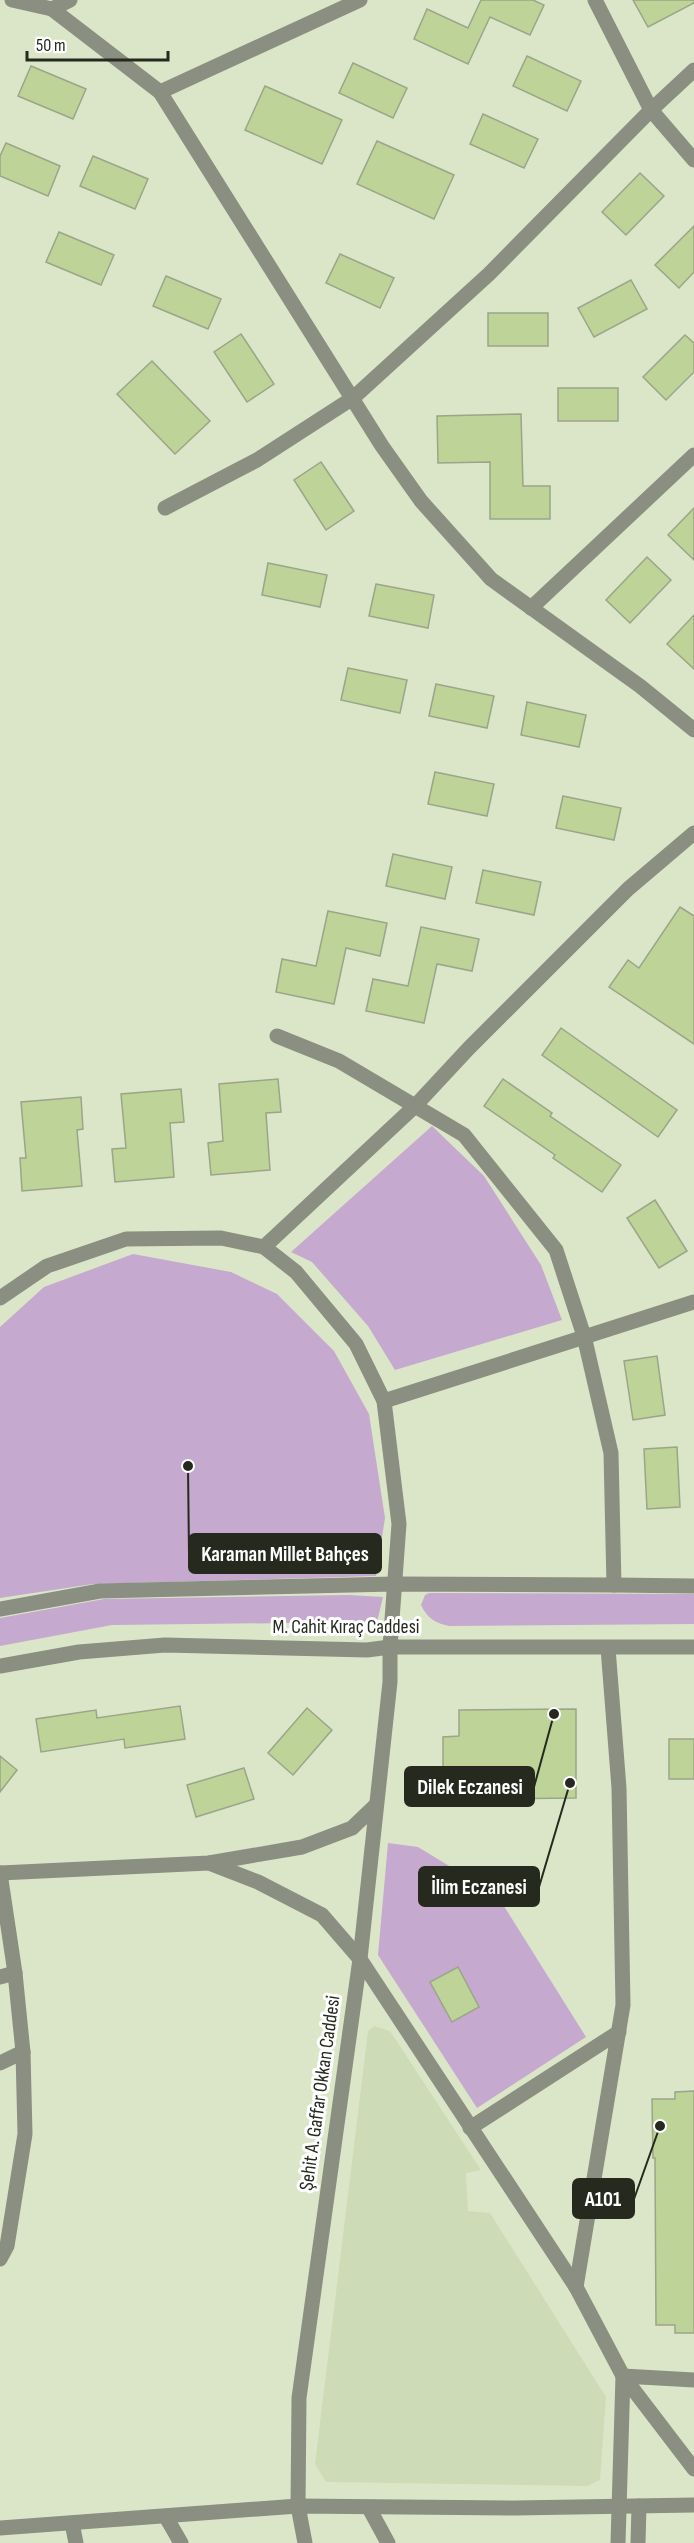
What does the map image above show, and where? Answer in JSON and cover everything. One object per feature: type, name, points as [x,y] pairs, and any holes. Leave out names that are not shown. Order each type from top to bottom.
[{"type":"street","points":[[12,0],[52,9],[160,92],[382,446],[420,501],[491,579],[640,686],[694,730]]},
{"type":"street","points":[[52,9],[70,0]]},
{"type":"street","points":[[160,92],[360,0]]},
{"type":"street","points":[[595,0],[651,110],[694,160]]},
{"type":"street","points":[[165,508],[257,459],[353,398],[489,274],[651,110],[694,70]]},
{"type":"street","points":[[531,608],[694,455]]},
{"type":"street","points":[[0,1298],[47,1266],[126,1239],[221,1238],[264,1247],[415,1106],[469,1048],[628,888],[694,833]]},
{"type":"street","points":[[277,1036],[339,1061],[464,1135],[556,1250],[584,1336],[611,1453],[614,1586]]},
{"type":"street","name":"Şehit A. Gaffar Okkan Caddesi","points":[[264,1247],[296,1272],[356,1344],[384,1401],[399,1524],[390,1647],[390,1682],[360,1959],[299,2398],[298,2506],[305,2543]]},
{"type":"street","points":[[384,1401],[694,1302]]},
{"type":"street","points":[[0,1609],[100,1591],[394,1584],[694,1586]]},
{"type":"street","name":"M. Cahit Kıraç Caddesi","points":[[0,1666],[79,1652],[165,1645],[367,1650],[390,1647],[694,1647]]},
{"type":"street","points":[[576,2288],[623,2005],[619,1788],[608,1648]]},
{"type":"street","points":[[0,2259],[8,2246],[25,2134],[23,2052],[15,1973],[0,1873],[209,1863],[302,1847],[352,1828],[375,1806]]},
{"type":"street","points":[[209,1863],[258,1882],[322,1915],[360,1959],[576,2288],[623,2376],[694,2469]]},
{"type":"street","points":[[0,1977],[15,1973]]},
{"type":"street","points":[[470,2128],[619,2032]]},
{"type":"street","points":[[0,2062],[23,2052]]},
{"type":"street","points":[[623,2376],[694,2380]]},
{"type":"street","points":[[618,2543],[623,2376]]},
{"type":"street","points":[[0,2528],[298,2506],[369,2508],[694,2505]]},
{"type":"street","points":[[638,2543],[639,2506]]},
{"type":"street","points":[[369,2508],[388,2543]]},
{"type":"street","points":[[165,2517],[181,2543]]},
{"type":"street","points":[[72,2523],[76,2543]]},
{"type":"shaded area","points":[[432,1126],[484,1176],[541,1265],[562,1320],[395,1370],[368,1326],[312,1262],[291,1252]]},
{"type":"shaded area","points":[[133,1254],[231,1272],[277,1294],[334,1351],[369,1414],[385,1518],[376,1576],[93,1584],[0,1598],[0,1327],[44,1287]]},
{"type":"shaded area","points":[[429,1593],[694,1594],[694,1624],[449,1626],[432,1619],[423,1610],[421,1605],[425,1595]]},
{"type":"shaded area","points":[[349,1595],[383,1597],[377,1622],[112,1625],[0,1646],[0,1618],[104,1599]]},
{"type":"shaded area","points":[[388,1843],[418,1847],[497,1895],[586,2037],[477,2108],[378,1955]]},
{"type":"shaded area","points":[[374,2026],[390,2031],[481,2170],[466,2173],[468,2211],[490,2213],[606,2397],[600,2480],[587,2486],[326,2482],[315,2464],[368,2031]]},
{"type":"building","points":[[481,0],[533,0],[544,5],[530,35],[490,17],[468,64],[414,39],[427,9],[468,28]]},
{"type":"building","points":[[633,0],[694,0],[694,3],[648,27]]},
{"type":"building","points":[[527,56],[581,81],[567,111],[513,86]]},
{"type":"building","points":[[353,63],[407,88],[393,118],[339,93]]},
{"type":"building","points":[[31,66],[86,89],[73,119],[18,96]]},
{"type":"building","points":[[265,86],[342,120],[322,164],[245,130]]},
{"type":"building","points":[[483,114],[538,139],[524,168],[470,144]]},
{"type":"building","points":[[377,141],[454,175],[434,219],[357,184]]},
{"type":"building","points":[[6,143],[60,166],[48,196],[0,176],[0,156]]},
{"type":"building","points":[[93,156],[148,179],[135,209],[80,186]]},
{"type":"building","points":[[640,173],[664,196],[626,235],[602,212]]},
{"type":"building","points":[[694,226],[694,272],[679,288],[655,265]]},
{"type":"building","points":[[59,232],[114,255],[101,285],[46,262]]},
{"type":"building","points":[[340,254],[394,278],[380,308],[326,283]]},
{"type":"building","points":[[166,276],[221,299],[208,329],[153,306]]},
{"type":"building","points":[[631,280],[647,309],[594,337],[578,308]]},
{"type":"building","points":[[488,313],[548,313],[548,346],[488,346]]},
{"type":"building","points":[[241,334],[274,384],[247,402],[214,352]]},
{"type":"building","points":[[685,335],[694,343],[694,372],[666,400],[643,377]]},
{"type":"building","points":[[152,361],[210,421],[175,454],[117,394]]},
{"type":"building","points":[[558,388],[618,388],[618,421],[558,421]]},
{"type":"building","points":[[521,414],[523,486],[550,486],[550,519],[490,519],[490,462],[438,463],[437,416]]},
{"type":"building","points":[[321,462],[354,511],[326,530],[294,480]]},
{"type":"building","points":[[694,508],[694,560],[668,535]]},
{"type":"building","points":[[647,557],[671,580],[630,623],[606,600]]},
{"type":"building","points":[[268,563],[327,575],[320,607],[262,595]]},
{"type":"building","points":[[376,584],[434,595],[428,628],[369,616]]},
{"type":"building","points":[[694,615],[694,669],[667,644]]},
{"type":"building","points":[[348,668],[407,680],[400,713],[341,700]]},
{"type":"building","points":[[436,684],[494,696],[487,728],[429,716]]},
{"type":"building","points":[[527,702],[586,715],[579,747],[521,735]]},
{"type":"building","points":[[435,772],[494,784],[487,816],[428,804]]},
{"type":"building","points":[[563,796],[621,808],[614,840],[556,828]]},
{"type":"building","points":[[393,854],[452,867],[445,899],[386,886]]},
{"type":"building","points":[[483,870],[541,882],[534,915],[476,903]]},
{"type":"building","points":[[680,907],[694,916],[694,1044],[609,987],[628,960],[639,968]]},
{"type":"building","points":[[328,911],[387,923],[380,956],[346,948],[334,1004],[276,992],[282,959],[316,966]]},
{"type":"building","points":[[421,927],[479,939],[472,971],[437,964],[424,1023],[366,1011],[373,979],[408,986]]},
{"type":"building","points":[[561,1028],[677,1110],[658,1137],[542,1055]]},
{"type":"building","points":[[278,1079],[281,1112],[266,1113],[270,1170],[211,1175],[208,1143],[223,1141],[219,1084]]},
{"type":"building","points":[[503,1079],[552,1113],[550,1116],[621,1165],[602,1192],[553,1158],[555,1155],[484,1106]]},
{"type":"building","points":[[181,1089],[184,1122],[170,1123],[174,1177],[115,1182],[112,1149],[126,1148],[121,1094]]},
{"type":"building","points":[[81,1097],[83,1129],[77,1130],[82,1186],[22,1191],[20,1158],[26,1158],[21,1102]]},
{"type":"building","points":[[655,1200],[687,1251],[659,1268],[627,1218]]},
{"type":"building","points":[[657,1356],[665,1415],[633,1420],[624,1361]]},
{"type":"building","points":[[677,1447],[680,1507],[647,1509],[644,1449]]},
{"type":"building","points":[[180,1706],[185,1739],[125,1748],[124,1739],[41,1752],[36,1719],[96,1710],[97,1718]]},
{"type":"building","points":[[307,1708],[332,1730],[293,1775],[268,1753]]},
{"type":"building","points":[[576,1709],[576,1798],[481,1799],[481,1794],[470,1794],[470,1786],[461,1786],[461,1780],[456,1781],[456,1772],[443,1772],[443,1737],[459,1736],[459,1710]]},
{"type":"building","points":[[669,1739],[694,1739],[694,1779],[669,1779]]},
{"type":"building","points":[[0,1756],[17,1770],[0,1792]]},
{"type":"building","points":[[244,1768],[254,1799],[196,1817],[187,1785]]},
{"type":"building","points":[[458,1967],[479,2007],[452,2022],[430,1982]]},
{"type":"building","points":[[694,2091],[694,2333],[675,2333],[675,2325],[656,2325],[655,2158],[653,2158],[652,2099],[675,2099],[675,2092]]},
{"type":"place","name":"Karaman Millet Bahçes","points":[[188,1466]]},
{"type":"place","name":"Dilek Eczanesi","points":[[554,1714]]},
{"type":"place","name":"İlim Eczanesi","points":[[570,1783]]},
{"type":"place","name":"A101","points":[[660,2126]]}]
